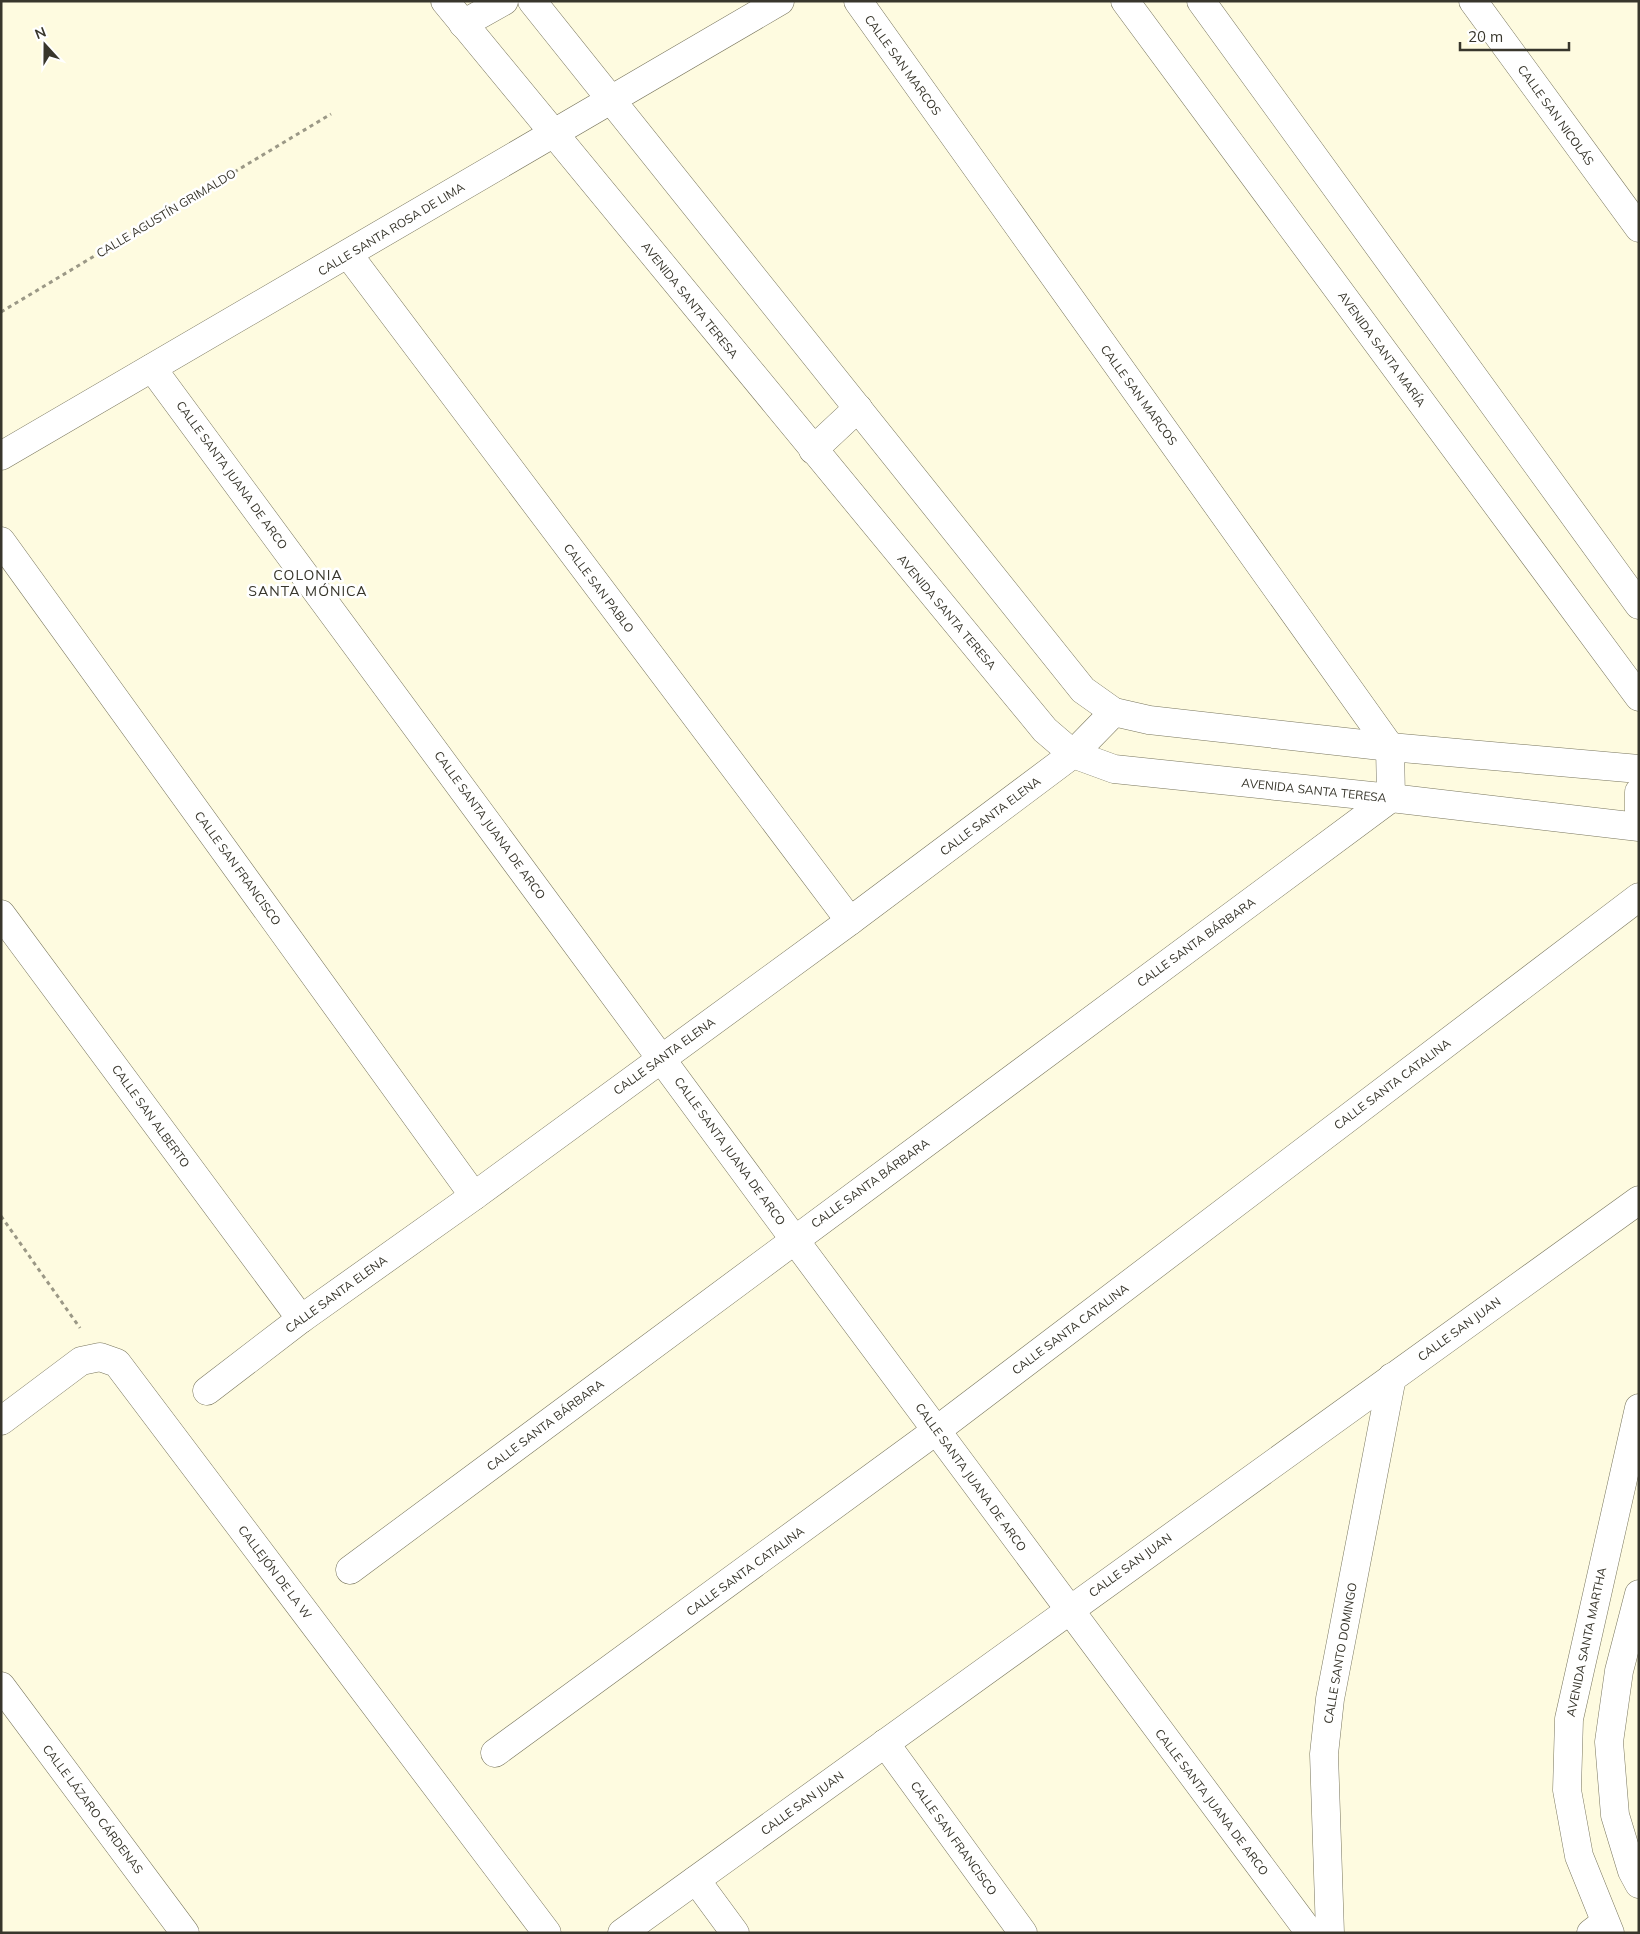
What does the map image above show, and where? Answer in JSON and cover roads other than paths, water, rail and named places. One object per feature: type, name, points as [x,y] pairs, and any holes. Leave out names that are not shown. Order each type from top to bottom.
[{"type":"street","name":"AVENIDA SANTA TERESA","points":[[445,1],[1044,730],[1073,754],[1114,769],[1391,798],[1639,827]]},
{"type":"street","points":[[463,24],[504,1]]},
{"type":"street","points":[[532,1],[613,100],[1082,690],[1114,712],[1149,720],[1390,747],[1639,769]]},
{"type":"street","name":"CALLE SANTA ROSA DE LIMA","points":[[1,456],[529,147],[554,135],[780,1]]},
{"type":"street","name":"CALLE SAN MARCOS","points":[[858,1],[1390,747]]},
{"type":"street","name":"AVENIDA SANTA MARÍA","points":[[1126,1],[1639,697]]},
{"type":"street","points":[[1201,1],[1639,605]]},
{"type":"street","name":"CALLE SAN NICOLÁS","points":[[1473,1],[1639,228]]},
{"type":"street","name":"CALLE SAN PABLO","points":[[348,254],[850,921]]},
{"type":"street","name":"CALLE SANTA JUANA DE ARCO","points":[[152,368],[794,1239],[1310,1933]]},
{"type":"street","points":[[813,450],[858,408]]},
{"type":"street","name":"CALLE SAN FRANCISCO","points":[[1,541],[474,1196]]},
{"type":"street","name":"CALLE SANTA ELENA","points":[[207,1391],[301,1319],[474,1196],[850,921],[1073,754],[1114,712]]},
{"type":"street","points":[[1390,747],[1391,798]]},
{"type":"street","points":[[1639,792],[1639,815]]},
{"type":"street","name":"CALLE SANTA BÁRBARA","points":[[350,1570],[1391,798]]},
{"type":"street","name":"CALLE SANTA CATALINA","points":[[495,1753],[937,1430],[1639,897]]},
{"type":"street","name":"CALLE SAN ALBERTO","points":[[1,914],[301,1319]]},
{"type":"street","name":"CALLE SAN JUAN","points":[[622,1933],[1639,1200]]},
{"type":"street","name":"CALLEJÓN DE LA W","points":[[1,1421],[81,1362],[100,1357],[117,1363],[548,1933]]},
{"type":"street","name":"CALLE SANTO DOMINGO","points":[[1330,1933],[1324,1754],[1330,1698],[1392,1377]]},
{"type":"street","name":"AVENIDA SANTA MARTHA","points":[[1601,1929],[1579,1856],[1569,1800],[1569,1719],[1639,1408]]},
{"type":"street","points":[[1639,1594],[1619,1672],[1609,1742],[1615,1815],[1632,1871],[1639,1884]]},
{"type":"street","name":"CALLE LÁZARO CÁRDENAS","points":[[1,1686],[185,1933]]},
{"type":"street","name":"CALLE SAN FRANCISCO","points":[[885,1743],[1023,1933]]},
{"type":"street","points":[[696,1880],[735,1933]]},
{"type":"district","name":"COLONIA SANTA MÓNICA","points":[[308,584]]}]
